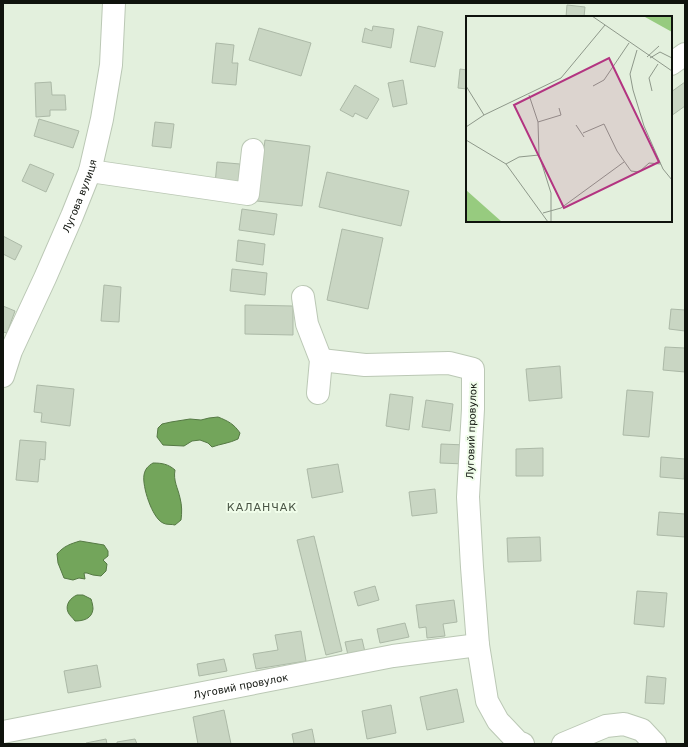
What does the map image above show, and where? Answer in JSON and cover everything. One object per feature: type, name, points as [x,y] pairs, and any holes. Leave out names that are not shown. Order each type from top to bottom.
[{"type":"street","name":"Лугова вулиця","points":[[4,371],[11,351],[45,278],[90,172],[102,119],[110,65],[114,3]]},
{"type":"street","points":[[672,63],[685,54]]},
{"type":"street","points":[[90,172],[248,194],[253,150]]},
{"type":"street","points":[[303,297],[307,324],[322,360],[318,393]]},
{"type":"street","name":"Луговий провулок","points":[[322,360],[365,365],[449,363],[473,369],[468,497],[478,645],[487,701],[498,721],[518,742],[523,744]]},
{"type":"street","name":"Луговий провулок","points":[[3,732],[393,656],[478,645]]},
{"type":"street","points":[[562,744],[606,726],[624,724],[642,730],[655,744]]},
{"type":"shaded area","points":[[218,417],[228,421],[235,427],[240,433],[238,439],[212,447],[208,443],[200,440],[192,441],[184,446],[163,445],[157,437],[158,428],[162,424],[190,419],[201,420]]},
{"type":"shaded area","points":[[153,463],[165,464],[175,470],[175,481],[181,501],[182,512],[181,520],[175,525],[164,524],[159,520],[152,509],[146,494],[144,475],[147,468]]},
{"type":"shaded area","points":[[80,541],[104,545],[108,551],[108,556],[103,560],[107,564],[106,571],[101,576],[84,573],[85,579],[79,578],[73,580],[64,578],[58,563],[57,554],[67,546]]},
{"type":"shaded area","points":[[77,595],[83,595],[91,599],[93,609],[89,617],[81,621],[75,621],[67,609],[70,600]]},
{"type":"building","points":[[567,5],[585,7],[584,16],[566,16]]},
{"type":"building","points":[[373,26],[394,29],[391,48],[362,42],[365,28],[372,31]]},
{"type":"building","points":[[418,26],[443,32],[435,67],[410,62]]},
{"type":"building","points":[[259,28],[311,43],[301,76],[249,60]]},
{"type":"building","points":[[216,43],[234,45],[232,63],[238,63],[236,85],[212,83]]},
{"type":"building","points":[[460,69],[466,70],[466,89],[458,88]]},
{"type":"building","points":[[403,80],[407,104],[393,107],[388,83]]},
{"type":"building","points":[[51,82],[52,95],[65,95],[66,110],[50,110],[50,116],[36,117],[35,83]]},
{"type":"building","points":[[685,82],[685,106],[672,115],[672,91]]},
{"type":"building","points":[[355,85],[379,99],[367,119],[355,113],[353,117],[340,110]]},
{"type":"building","points":[[39,119],[79,131],[73,148],[34,136]]},
{"type":"building","points":[[155,122],[174,124],[171,148],[152,146]]},
{"type":"building","points":[[265,140],[310,146],[302,206],[257,201]]},
{"type":"building","points":[[217,162],[240,164],[238,186],[215,184]]},
{"type":"building","points":[[30,164],[54,174],[46,192],[22,181]]},
{"type":"building","points":[[327,172],[409,191],[401,226],[319,207]]},
{"type":"building","points":[[242,209],[277,214],[274,235],[239,230]]},
{"type":"building","points":[[342,229],[383,238],[368,309],[327,300]]},
{"type":"building","points":[[3,236],[22,246],[15,260],[3,254]]},
{"type":"building","points":[[238,240],[265,244],[263,265],[236,261]]},
{"type":"building","points":[[232,269],[267,273],[265,295],[230,291]]},
{"type":"building","points":[[104,285],[121,287],[119,322],[101,321]]},
{"type":"building","points":[[245,305],[293,306],[293,335],[245,334]]},
{"type":"building","points":[[3,306],[15,311],[7,333],[3,332]]},
{"type":"building","points":[[671,309],[685,310],[685,331],[669,329]]},
{"type":"building","points":[[665,347],[685,348],[685,372],[663,370]]},
{"type":"building","points":[[560,366],[562,398],[529,401],[526,369]]},
{"type":"building","points":[[37,385],[74,389],[70,426],[41,422],[42,413],[34,412]]},
{"type":"building","points":[[627,390],[653,392],[649,437],[623,435]]},
{"type":"building","points":[[390,394],[413,397],[409,430],[386,426]]},
{"type":"building","points":[[426,400],[453,404],[450,431],[422,427]]},
{"type":"building","points":[[20,440],[46,442],[45,460],[40,459],[38,482],[16,480]]},
{"type":"building","points":[[441,444],[466,445],[465,464],[440,463]]},
{"type":"building","points":[[543,448],[543,476],[516,476],[516,449]]},
{"type":"building","points":[[661,457],[685,459],[684,479],[660,477]]},
{"type":"building","points":[[338,464],[343,492],[312,498],[307,469]]},
{"type":"building","points":[[435,489],[437,513],[412,516],[409,492]]},
{"type":"building","points":[[659,512],[685,514],[685,537],[657,535]]},
{"type":"building","points":[[314,536],[342,651],[326,655],[297,540]]},
{"type":"building","points":[[540,537],[541,561],[508,562],[507,538]]},
{"type":"building","points":[[375,586],[379,600],[358,606],[354,592]]},
{"type":"building","points":[[637,591],[667,593],[664,627],[634,624]]},
{"type":"building","points":[[454,600],[457,622],[443,624],[445,636],[427,638],[426,627],[419,628],[416,605]]},
{"type":"building","points":[[405,623],[409,637],[380,643],[377,629]]},
{"type":"building","points":[[301,631],[306,661],[256,669],[253,654],[278,650],[275,635]]},
{"type":"building","points":[[362,639],[365,652],[348,655],[345,642]]},
{"type":"building","points":[[224,659],[227,671],[199,676],[197,664]]},
{"type":"building","points":[[97,665],[101,687],[68,693],[64,671]]},
{"type":"building","points":[[647,676],[666,678],[664,704],[645,703]]},
{"type":"building","points":[[457,689],[464,722],[427,730],[420,697]]},
{"type":"building","points":[[391,705],[396,733],[367,739],[362,711]]},
{"type":"building","points":[[224,710],[231,744],[198,744],[193,717]]},
{"type":"building","points":[[312,729],[315,744],[294,744],[292,734]]},
{"type":"building","points":[[106,739],[107,744],[86,744],[86,743]]},
{"type":"building","points":[[135,739],[137,744],[117,744],[117,742]]},
{"type":"district","name":"КАЛАНЧАК","points":[[262,507]]}]
